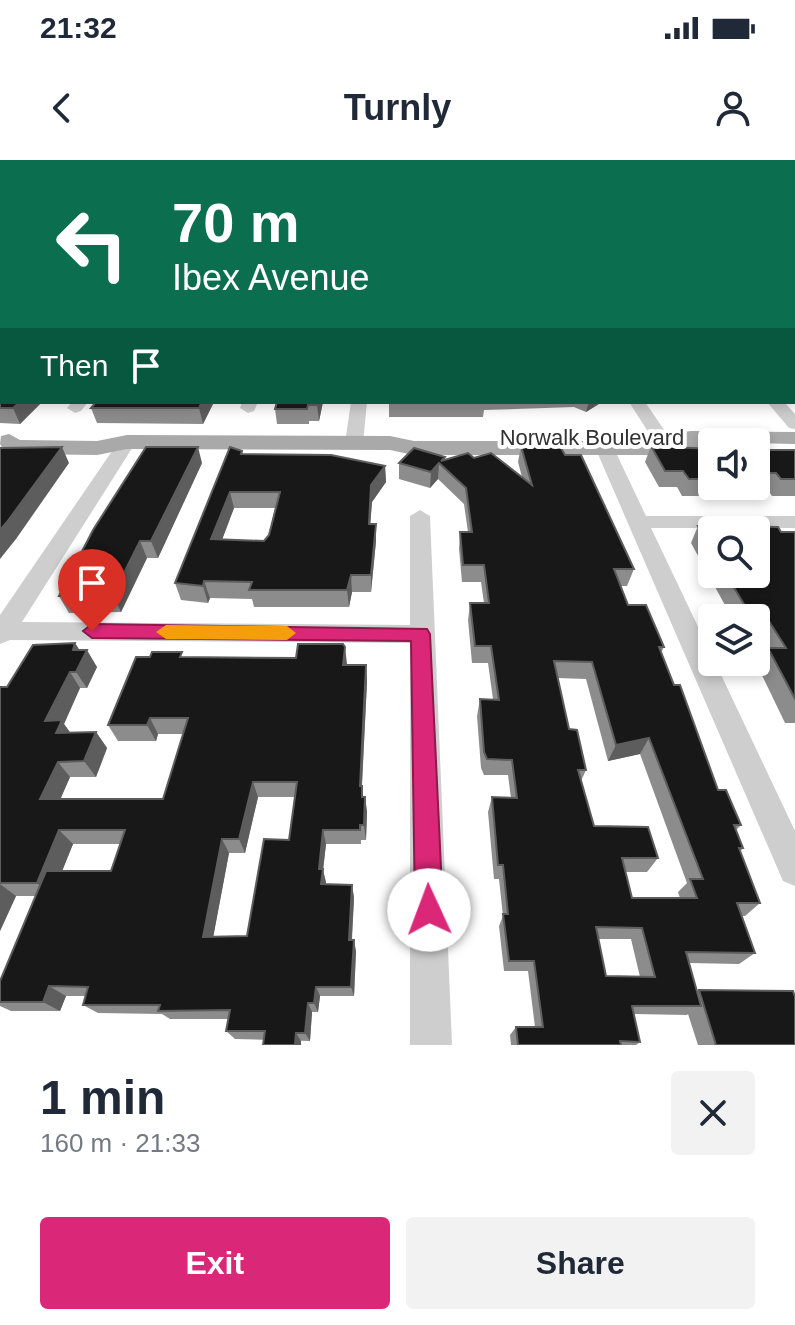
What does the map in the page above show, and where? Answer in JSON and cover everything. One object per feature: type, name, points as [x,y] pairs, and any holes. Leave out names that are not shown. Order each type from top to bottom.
[{"type":"main road","name":"Norwalk Boulevard","points":[[602,443],[660,437],[795,438]]},
{"type":"main road","name":"Norwalk Boulevard","points":[[3,444],[13,447],[97,448],[127,442],[390,443],[414,448],[602,443],[698,447]]},
{"type":"main road","points":[[770,448],[795,448]]},
{"type":"street","points":[[354,443],[359,404]]},
{"type":"street","points":[[638,404],[660,437]]},
{"type":"street","points":[[777,404],[795,424]]},
{"type":"street","points":[[1,632],[127,442]]},
{"type":"street","points":[[602,443],[795,869]]},
{"type":"street","points":[[420,516],[420,634],[431,1045]]},
{"type":"street","points":[[638,522],[795,522]]},
{"type":"street","points":[[1,632],[420,634]]},
{"type":"building","points":[[0,404],[18,404],[13,408],[0,408]]},
{"type":"building","points":[[94,404],[201,404],[199,408],[91,408]]},
{"type":"building","points":[[276,404],[317,404],[308,405],[307,409],[275,409]]},
{"type":"building","points":[[521,446],[560,446],[565,455],[581,455],[634,569],[614,569],[628,605],[646,605],[664,647],[659,647],[674,685],[680,685],[718,790],[726,790],[741,825],[734,825],[743,848],[739,848],[760,903],[737,903],[755,953],[686,952],[701,1006],[632,1006],[640,1042],[620,1041],[621,1045],[518,1045],[516,1027],[543,1027],[534,961],[509,961],[503,914],[508,914],[503,865],[498,865],[492,797],[517,798],[512,760],[487,759],[484,752],[480,699],[499,700],[491,646],[475,646],[470,603],[489,603],[484,565],[463,565],[460,532],[472,532],[466,488],[439,463],[431,472],[399,463],[414,448],[445,457],[441,461],[468,453],[474,458],[491,453],[532,485]],"holes":[[[554,661],[592,662],[616,745],[649,738],[703,879],[690,879],[697,898],[632,898],[622,858],[658,858],[648,827],[594,826],[578,770],[586,770],[577,730],[569,729]],[[596,927],[642,928],[655,977],[606,976]]]},
{"type":"building","points":[[651,446],[698,448],[698,479],[689,479],[683,471],[665,471]]},
{"type":"building","points":[[62,447],[7,522],[0,530],[0,448]]},
{"type":"building","points":[[146,447],[198,447],[151,541],[140,541],[113,595],[59,596],[93,530]]},
{"type":"building","points":[[230,447],[242,451],[241,454],[331,455],[385,466],[371,485],[369,524],[376,524],[371,575],[351,575],[347,590],[249,590],[252,582],[204,581],[203,586],[175,583]],"holes":[[[230,492],[280,492],[269,535],[264,541],[211,539]]]},
{"type":"building","points":[[770,450],[795,450],[795,479],[781,479],[776,473],[770,473]]},
{"type":"building","points":[[770,527],[778,527],[781,532],[795,532],[795,699],[770,652],[770,648],[786,648],[770,623],[770,604],[744,604],[734,588],[770,588]]},
{"type":"building","points":[[75,643],[73,650],[87,650],[76,672],[70,672],[45,721],[62,720],[56,733],[96,732],[84,761],[58,762],[40,799],[163,799],[188,718],[150,718],[147,725],[108,725],[136,657],[150,657],[152,652],[182,652],[180,657],[296,658],[298,644],[343,644],[343,665],[366,665],[360,786],[362,797],[365,797],[364,825],[360,825],[360,830],[323,830],[319,869],[323,869],[321,884],[352,885],[349,940],[354,940],[351,987],[316,987],[314,1003],[308,1003],[305,1033],[296,1033],[295,1045],[263,1045],[265,1031],[226,1031],[230,1010],[158,1011],[160,1005],[83,1005],[88,987],[49,986],[43,1002],[0,1002],[0,981],[46,871],[111,871],[125,830],[59,830],[37,883],[0,883],[0,687],[7,687],[33,645]],"holes":[[[253,782],[297,782],[289,840],[264,839],[247,936],[203,937],[222,839],[239,839]]]},
{"type":"building","points":[[699,990],[793,991],[795,1045],[716,1045]]},
{"type":"slow traffic","points":[[166,632],[287,633]]},
{"type":"route","points":[[92,631],[420,634],[429,910]]}]
